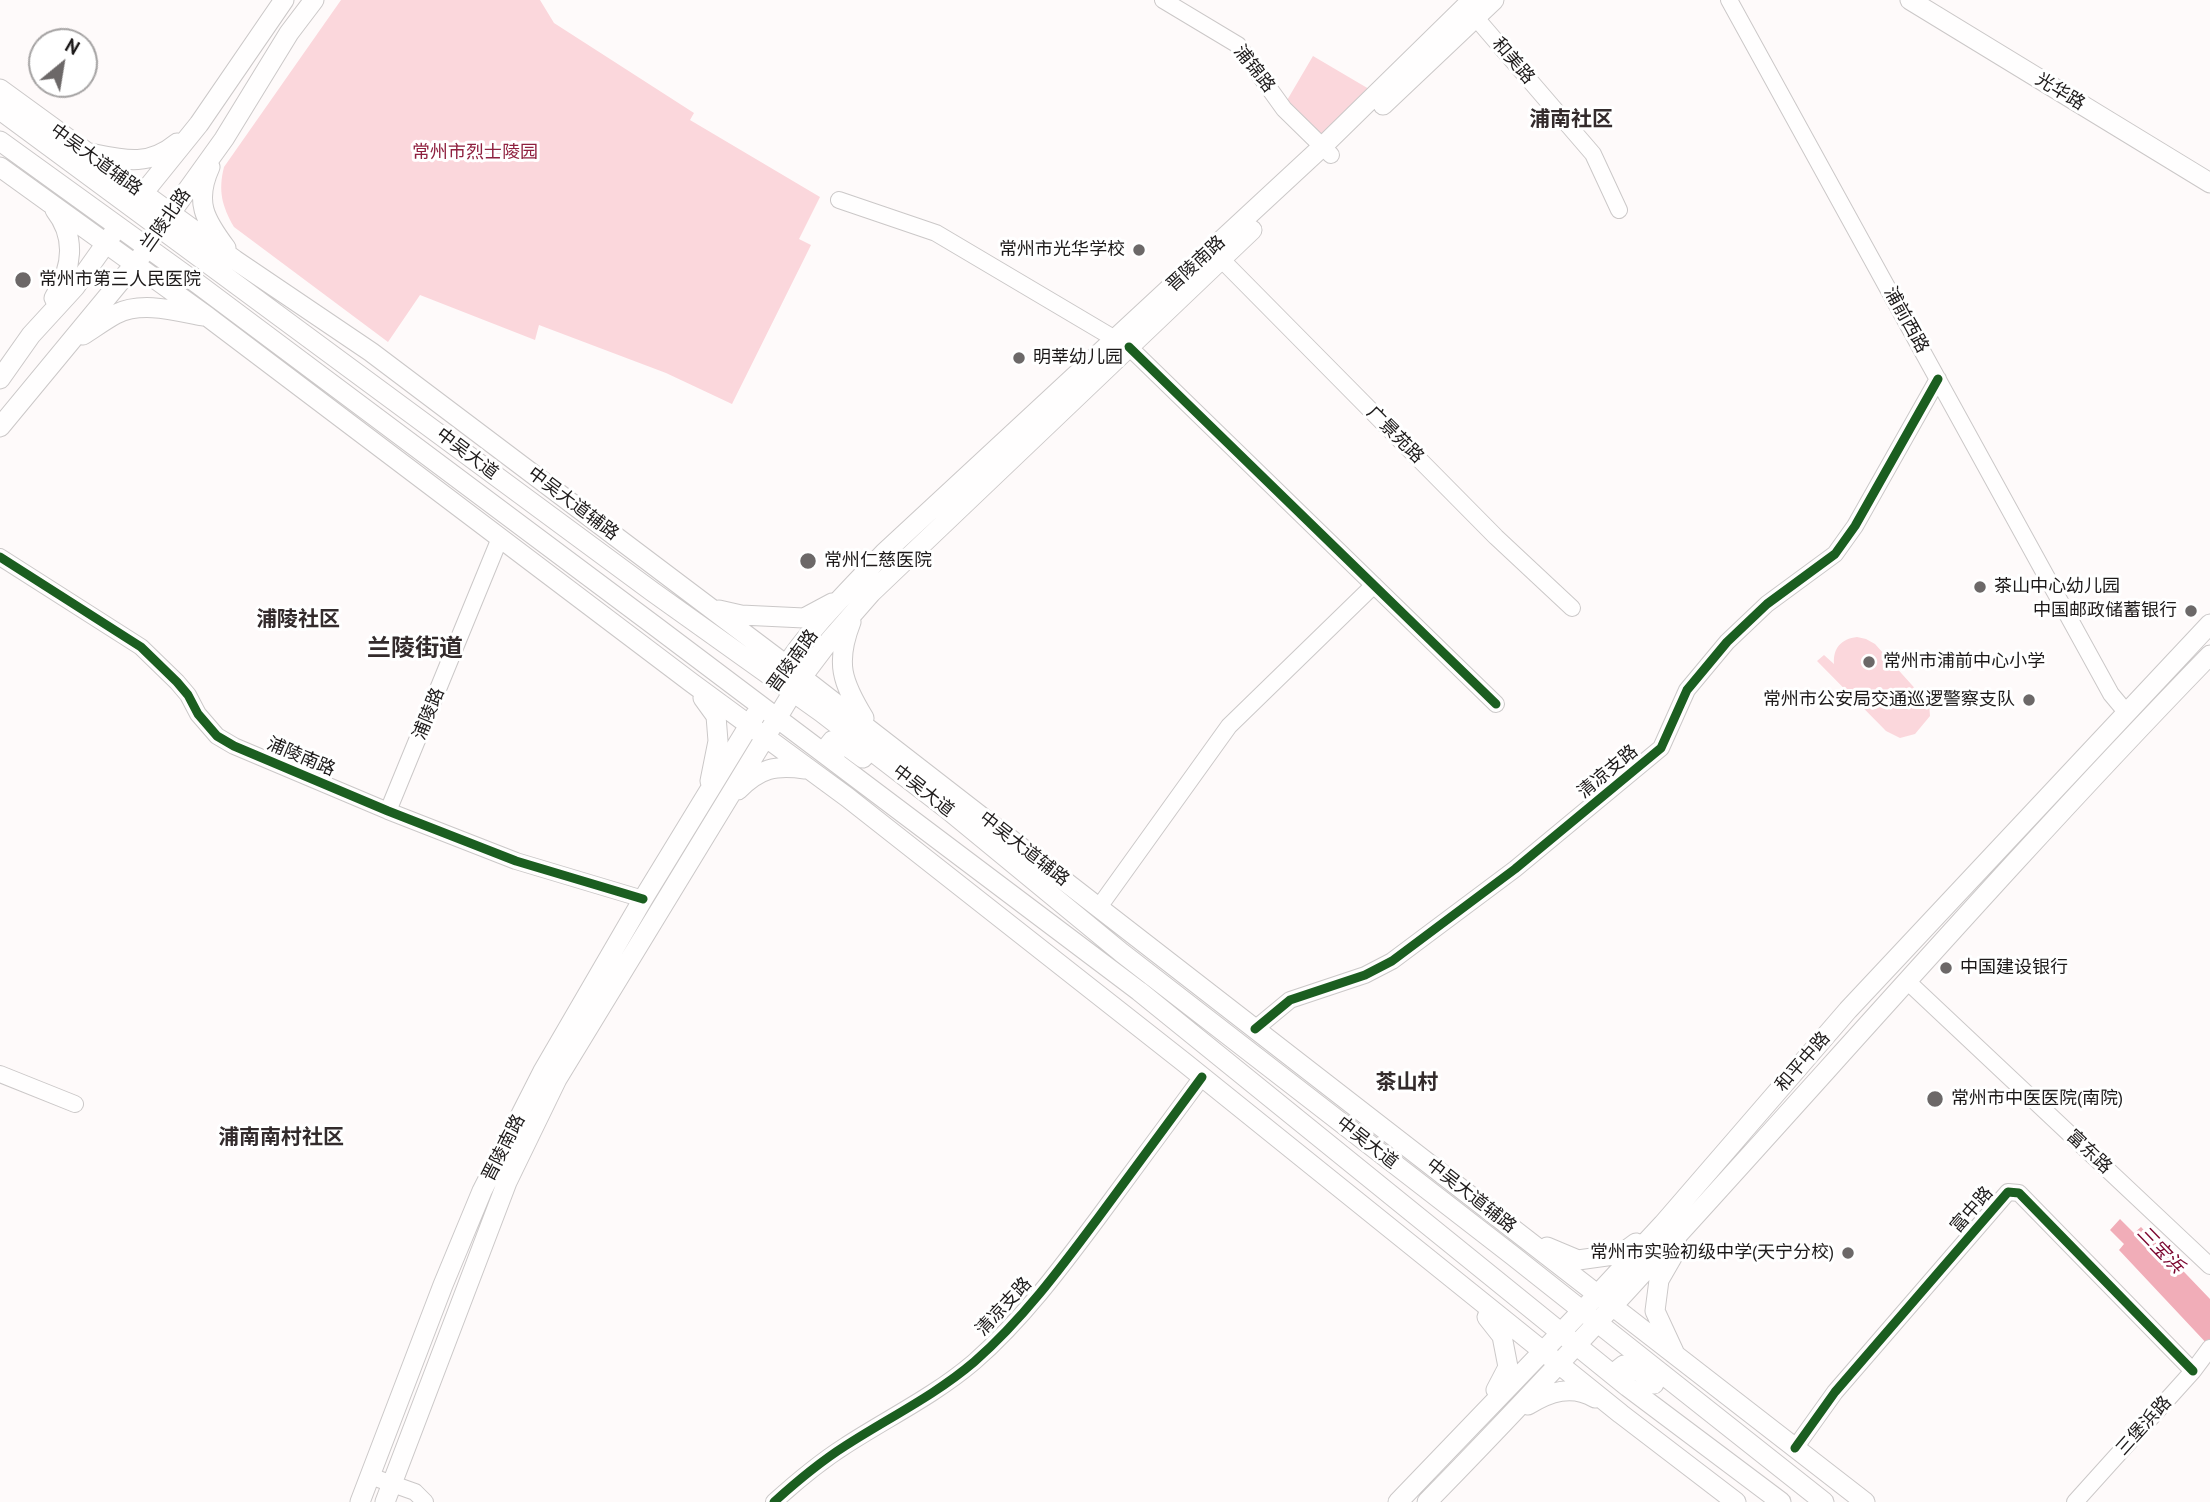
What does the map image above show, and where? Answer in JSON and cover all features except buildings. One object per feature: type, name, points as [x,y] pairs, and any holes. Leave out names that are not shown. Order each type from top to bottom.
[{"type":"main road","name":"兰陵北路","points":[[0,379],[31,335],[75,287],[137,200],[199,124],[284,0]]},
{"type":"main road","name":"兰陵北路","points":[[0,426],[148,247],[224,139],[289,33],[314,0]]},
{"type":"main road","name":"晋陵南路","points":[[360,1502],[482,1191],[543,1071],[643,899],[713,802],[765,737],[830,640],[898,565],[1122,343],[1474,9],[1494,0]]},
{"type":"main road","name":"光华路","points":[[1910,0],[2210,183]]},
{"type":"main road","name":"中吴大道辅路","points":[[0,89],[82,160],[137,200]]},
{"type":"main road","points":[[0,99],[82,160],[88,186],[84,192],[60,184]]},
{"type":"main road","points":[[0,110],[82,160],[141,161],[161,155],[199,124]]},
{"type":"main road","points":[[224,139],[203,186],[202,208],[212,229],[235,260]]},
{"type":"main road","name":"中吴大道","points":[[0,142],[198,284],[1139,991],[1576,1346],[1780,1502]]},
{"type":"main road","name":"晋陵南路","points":[[388,1493],[507,1182],[558,1079],[713,802],[749,725],[781,673],[842,598],[884,553],[1221,259],[1326,151]]},
{"type":"main road","points":[[0,167],[136,263],[874,818],[1202,1077],[1620,1414],[1736,1502]]},
{"type":"main road","name":"中吴大道","points":[[137,200],[166,221],[211,264],[618,566],[738,654],[781,673]]},
{"type":"main road","points":[[31,335],[65,281],[70,260],[70,242],[64,221],[47,201]]},
{"type":"main road","name":"中吴大道辅路","points":[[166,221],[235,260],[371,352],[712,609],[781,673],[873,730],[1005,845],[1099,907],[1865,1502]]},
{"type":"main road","points":[[198,284],[192,268],[196,261],[211,264]]},
{"type":"main road","points":[[68,345],[117,313],[136,308],[158,308],[236,325],[274,350],[302,362]]},
{"type":"main road","points":[[288,321],[371,352]]},
{"type":"main road","points":[[436,401],[450,422],[496,459],[523,495]]},
{"type":"main road","points":[[388,426],[405,447],[440,474],[466,512]]},
{"type":"main road","points":[[539,540],[610,575],[725,660],[739,667],[743,663],[738,654]]},
{"type":"main road","points":[[537,566],[591,587],[637,621],[655,625]]},
{"type":"main road","points":[[618,566],[650,574],[688,599],[712,609],[741,615],[804,618],[842,598]]},
{"type":"main road","points":[[854,614],[844,640],[842,670],[847,690],[873,730]]},
{"type":"main road","name":"和平中路","points":[[1605,1301],[1663,1224],[1849,1010],[2210,624]]},
{"type":"main road","name":"和平中路","points":[[1398,1502],[1560,1333],[1589,1317],[1693,1219],[2110,759],[2210,655]]},
{"type":"main road","points":[[692,683],[716,716],[718,741],[713,802]]},
{"type":"main road","name":"中吴大道","points":[[798,685],[947,809],[1005,845],[1193,1008],[1824,1502]]},
{"type":"main road","points":[[839,765],[828,746],[832,741],[848,747],[943,822],[1005,845]]},
{"type":"main road","points":[[813,746],[874,818]]},
{"type":"main road","points":[[713,802],[751,776],[779,765],[810,770]]},
{"type":"main road","points":[[1116,920],[1127,939],[1149,957],[1193,1008]]},
{"type":"main road","points":[[1008,924],[1053,944],[1104,980],[1139,991]]},
{"type":"main road","points":[[1101,964],[1151,990],[1227,1053],[1239,1058],[1242,1054],[1237,1042]]},
{"type":"main road","points":[[1285,1112],[1277,1098],[1280,1094],[1294,1097],[1370,1156],[1437,1197]]},
{"type":"main road","points":[[1335,1151],[1432,1214],[1507,1277],[1516,1280],[1521,1275],[1511,1255]]},
{"type":"main road","points":[[1393,1164],[1447,1191],[1495,1228],[1521,1235],[1578,1260],[1621,1254],[1663,1224]]},
{"type":"main road","points":[[1363,1174],[1402,1238]]},
{"type":"main road","points":[[1676,1356],[1655,1311],[1659,1280],[1693,1219]]},
{"type":"main road","points":[[1461,1287],[1502,1336],[1508,1367],[1500,1384],[1467,1428]]},
{"type":"main road","name":"和平中路","points":[[1427,1502],[1576,1346],[1589,1317]]},
{"type":"main road","points":[[1628,1387],[1619,1369],[1624,1365],[1640,1372],[1796,1496],[1815,1502]]},
{"type":"main road","points":[[1589,1389],[1666,1416]]},
{"type":"main road","points":[[1510,1417],[1546,1394],[1567,1390],[1590,1395],[1620,1414]]},
{"type":"main road","points":[[1730,1398],[1749,1423],[1769,1459]]},
{"type":"street","name":"浦锦路","points":[[1163,0],[1238,45],[1284,108],[1326,151]]},
{"type":"street","name":"浦前西路","points":[[1729,0],[2111,694],[2126,712]]},
{"type":"street","name":"和美路","points":[[1474,9],[1593,153],[1619,210]]},
{"type":"street","points":[[839,200],[936,233],[1122,343],[1496,704]]},
{"type":"street","name":"广景苑路","points":[[1221,259],[1496,537],[1572,608]]},
{"type":"street","name":"清凉支路","points":[[1255,1028],[1290,1000],[1365,975],[1392,961],[1516,869],[1661,748],[1687,691],[1727,642],[1767,604],[1835,554],[1842,545],[1938,379]]},
{"type":"street","name":"浦陵路","points":[[388,811],[500,538]]},
{"type":"street","name":"浦陵南路","points":[[0,557],[141,647],[177,682],[188,695],[198,715],[217,736],[234,746],[516,861],[643,899]]},
{"type":"street","points":[[1099,907],[1229,726],[1374,585]]},
{"type":"street","name":"富东路","points":[[1907,981],[2210,1266]]},
{"type":"street","points":[[0,1074],[75,1104]]},
{"type":"street","name":"清凉支路","points":[[774,1502],[843,1447],[934,1392],[1004,1334],[1042,1291],[1202,1077]]},
{"type":"street","name":"富中路","points":[[1795,1448],[1835,1392],[2008,1192],[2019,1193],[2193,1371]]},
{"type":"street","name":"三堡浜路","points":[[2076,1502],[2193,1371],[2208,1350]]},
{"type":"street","points":[[370,1476],[388,1493],[415,1492],[425,1502]]},
{"type":"green space","name":"常州市烈士陵园","points":[[341,0],[540,0],[554,23],[694,113],[690,120],[820,197],[799,239],[811,245],[732,404],[666,373],[539,325],[535,340],[420,295],[388,342],[234,227],[222,198],[224,167]]},
{"type":"green space","points":[[1313,56],[1369,89],[1332,130],[1321,134],[1311,130],[1286,102]]},
{"type":"green space","points":[[1857,637],[1875,644],[1929,704],[1930,716],[1915,734],[1900,738],[1886,731],[1817,661],[1824,655],[1834,664],[1839,645]]},
{"type":"water","name":"三宝浜","points":[[2120,1219],[2134,1233],[2141,1227],[2210,1299],[2210,1347],[2119,1250],[2124,1244],[2110,1230]]},
{"type":"cycle path","points":[[1129,347],[1496,704]]},
{"type":"cycle path","points":[[1255,1029],[1290,1000],[1365,975],[1392,961],[1515,869],[1661,748],[1687,690],[1727,642],[1767,604],[1835,554],[1855,526],[1938,379]]},
{"type":"cycle path","points":[[0,557],[141,647],[177,682],[198,714],[217,736],[234,746],[516,861],[643,899]]},
{"type":"cycle path","points":[[774,1502],[826,1459],[943,1386],[992,1346],[1055,1275],[1202,1077]]},
{"type":"cycle path","points":[[1795,1448],[1835,1392],[2008,1192],[2019,1193],[2193,1371]]},
{"type":"place","name":"常州市光华学校","points":[[1139,250]]},
{"type":"place","name":"常州市第三人民医院","points":[[23,280]]},
{"type":"place","name":"明莘幼儿园","points":[[1019,358]]},
{"type":"place","name":"常州仁慈医院","points":[[808,561]]},
{"type":"place","name":"茶山中心幼儿园","points":[[1980,587]]},
{"type":"place","name":"中国邮政储蓄银行","points":[[2191,611]]},
{"type":"place","name":"常州市浦前中心小学","points":[[1869,662]]},
{"type":"place","name":"常州市公安局交通巡逻警察支队","points":[[2029,700]]},
{"type":"place","name":"中国建设银行","points":[[1946,968]]},
{"type":"place","name":"常州市中医医院(南院)","points":[[1935,1099]]},
{"type":"place","name":"常州市实验初级中学(天宁分校)","points":[[1848,1253]]},
{"type":"district","name":"浦南社区","points":[[1571,120]]},
{"type":"district","name":"浦陵社区","points":[[298,620]]},
{"type":"district","name":"兰陵街道","points":[[415,649]]},
{"type":"district","name":"茶山村","points":[[1407,1083]]},
{"type":"district","name":"浦南南村社区","points":[[281,1138]]}]
